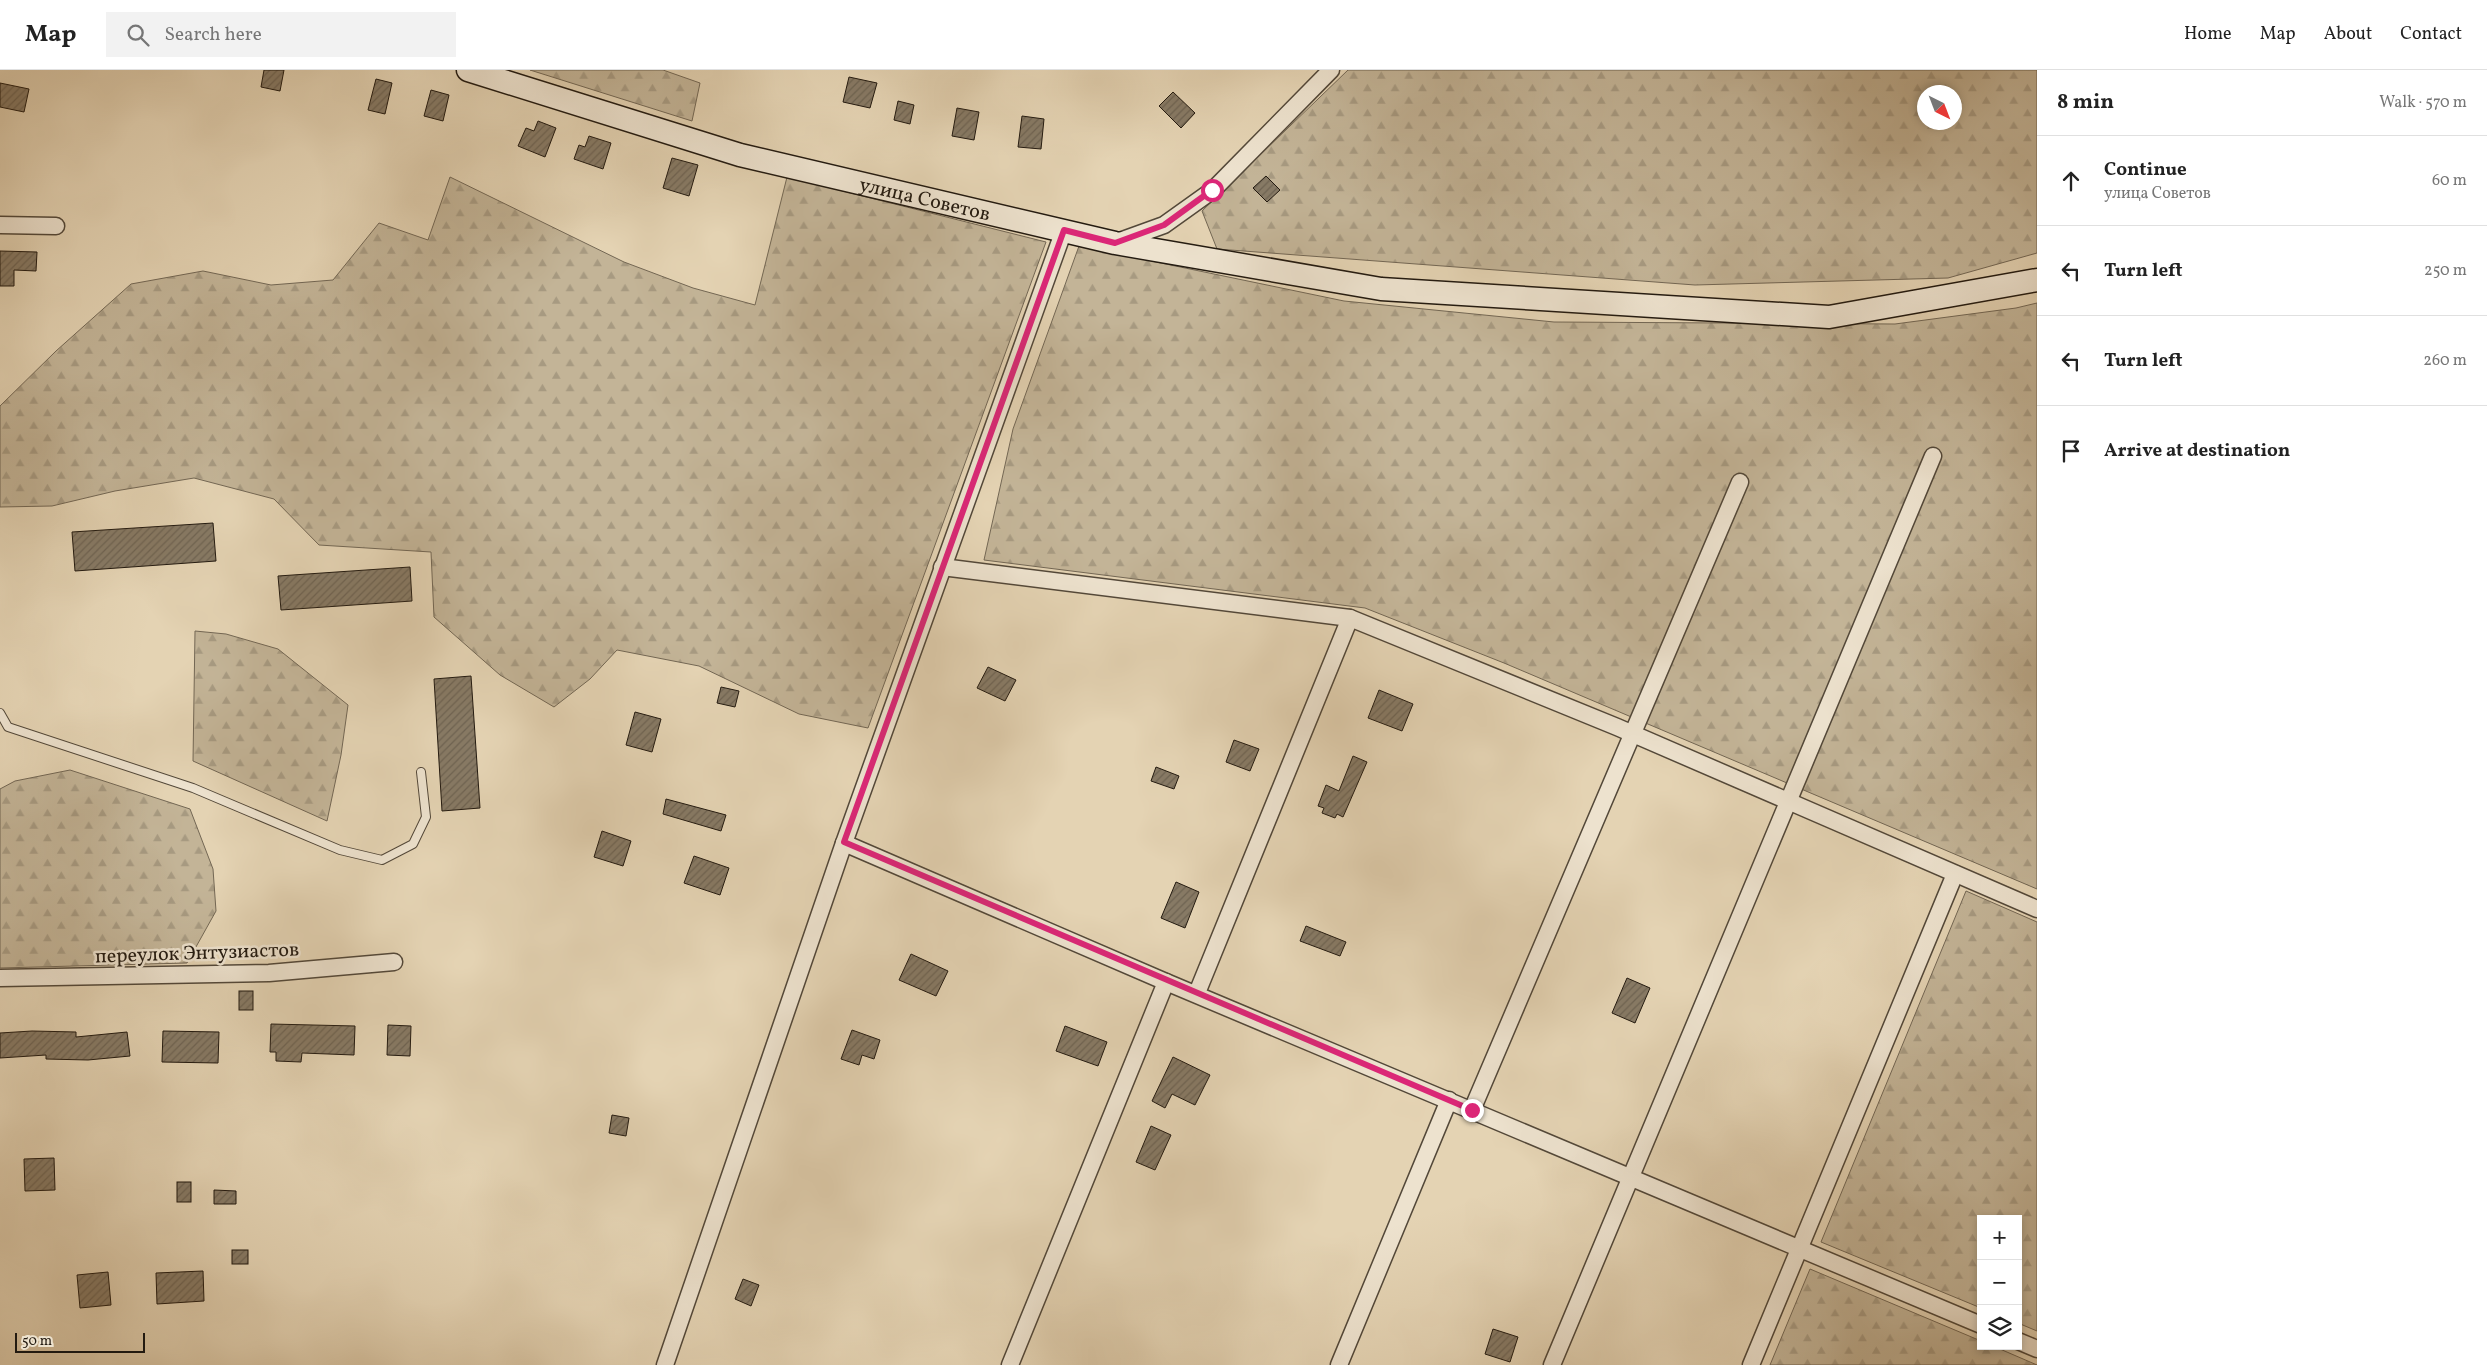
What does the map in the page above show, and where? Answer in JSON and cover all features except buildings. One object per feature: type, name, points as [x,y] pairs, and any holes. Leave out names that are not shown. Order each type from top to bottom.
[{"type":"main road","name":"улица Советов","points":[[468,70],[740,155],[1115,243],[1381,289],[1829,317],[2037,280]]},
{"type":"street","points":[[1115,243],[1164,225],[1212,190],[1331,70]]},
{"type":"street","points":[[0,225],[56,226]]},
{"type":"street","points":[[665,1365],[844,842],[1064,230]]},
{"type":"street","points":[[1552,1365],[1933,456]]},
{"type":"street","points":[[1472,1110],[1740,482]]},
{"type":"street","points":[[942,567],[1350,618],[1633,734],[2037,910]]},
{"type":"street","points":[[1197,993],[1350,618]]},
{"type":"street","points":[[844,842],[1166,982],[1197,993],[1977,1323]]},
{"type":"street","points":[[1751,1365],[1955,874]]},
{"type":"street","name":"переулок Энтузиастов","points":[[0,978],[270,973],[394,962]]},
{"type":"street","points":[[1010,1365],[1166,982]]},
{"type":"street","points":[[1339,1365],[1448,1100]]},
{"type":"street","points":[[2022,1343],[2037,1349]]},
{"type":"lane","points":[[0,713],[8,727],[193,788],[340,850],[382,860],[413,844],[426,817],[421,772]]},
{"type":"green space","points":[[530,70],[663,70],[700,83],[692,121]]},
{"type":"green space","points":[[1348,70],[2037,70],[2037,253],[1948,278],[1695,285],[1217,249],[1202,211]]},
{"type":"green space","points":[[450,177],[624,262],[693,288],[755,305],[787,177],[1046,242],[868,728],[799,714],[699,666],[617,650],[590,679],[554,707],[500,675],[434,617],[431,552],[319,545],[274,499],[194,478],[115,491],[52,506],[0,507],[0,406],[56,351],[131,284],[203,271],[271,285],[333,280],[379,223],[428,240]]},
{"type":"green space","points":[[1079,246],[1344,301],[1554,322],[1895,324],[2016,308],[2037,303],[2037,889],[1504,663],[1365,608],[984,560],[1013,429]]},
{"type":"green space","points":[[195,631],[226,634],[278,649],[348,705],[341,755],[327,821],[193,761]]},
{"type":"green space","points":[[70,770],[190,809],[213,869],[216,911],[187,963],[0,968],[0,789],[15,781]]},
{"type":"green space","points":[[1966,891],[2037,922],[2037,1331],[2022,1325],[2022,1215],[1977,1215],[1977,1306],[1821,1242]]},
{"type":"green space","points":[[1810,1269],[1977,1339],[1977,1350],[2002,1350],[2037,1365],[1770,1365]]},
{"type":"route","points":[[1212,190],[1164,225],[1115,243],[1064,230],[844,842],[1166,982],[1197,993],[1472,1110]]}]
